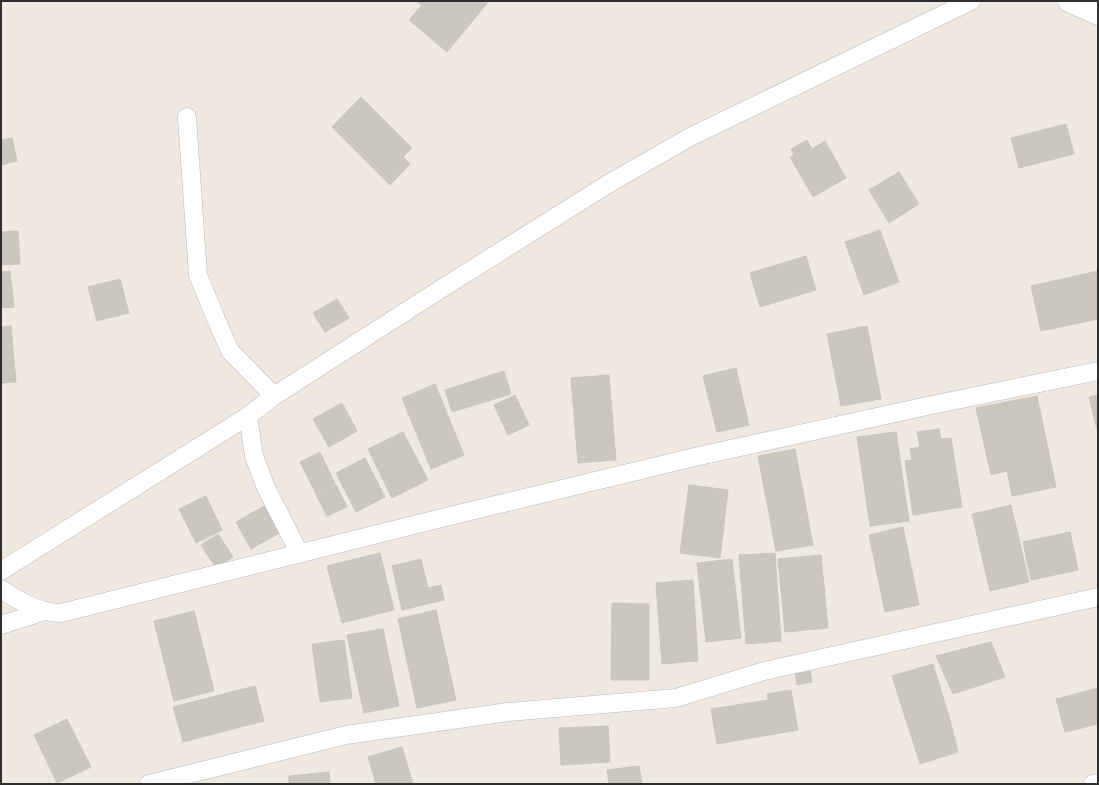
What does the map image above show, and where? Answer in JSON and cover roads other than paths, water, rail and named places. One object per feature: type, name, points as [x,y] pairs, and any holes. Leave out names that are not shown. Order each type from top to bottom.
[{"type":"street","points":[[1,571],[248,416],[274,396],[608,184],[690,138],[971,1]]},
{"type":"street","points":[[1069,1],[1098,14]]},
{"type":"street","points":[[187,117],[198,275],[230,351],[274,396]]},
{"type":"street","points":[[1,589],[31,606],[45,611],[61,613],[699,456],[927,406],[1098,371]]},
{"type":"street","points":[[248,416],[254,456],[267,490],[300,554]]},
{"type":"street","points":[[148,784],[346,735],[508,712],[676,698],[764,671],[1098,597]]},
{"type":"street","points":[[1,625],[45,611]]},
{"type":"street","points":[[1093,784],[1098,783]]}]
